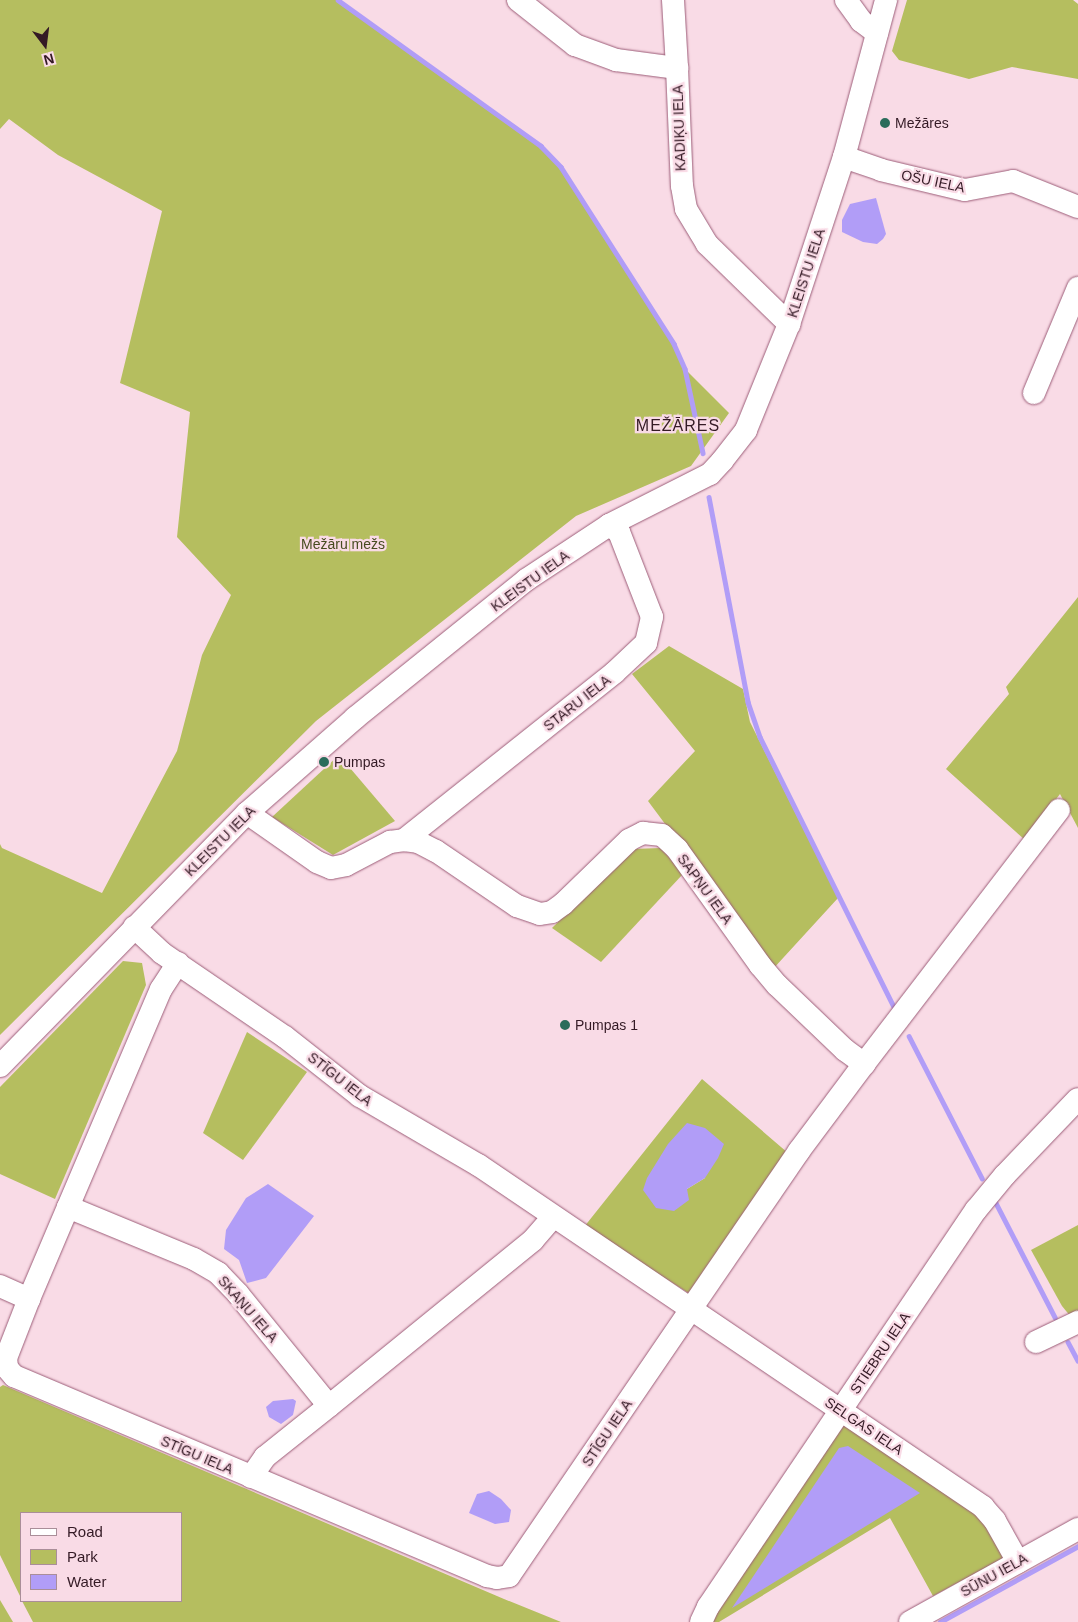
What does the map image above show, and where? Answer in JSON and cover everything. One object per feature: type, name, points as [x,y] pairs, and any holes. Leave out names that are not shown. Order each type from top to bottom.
[{"type":"street","name":"KADIĶU IELA","points":[[518,0],[575,45],[616,60],[677,68],[682,186],[686,209],[707,244],[789,324]]},
{"type":"street","points":[[673,0],[677,68]]},
{"type":"street","points":[[846,0],[861,21],[877,33]]},
{"type":"street","name":"KLEISTU IELA","points":[[0,1066],[134,927],[248,813],[280,782],[355,718],[526,580],[609,526],[710,474],[746,430],[789,324],[844,157],[886,0]]},
{"type":"street","name":"OŠU IELA","points":[[844,157],[881,170],[965,190],[1013,181],[1078,207]]},
{"type":"street","points":[[1034,393],[1078,290]]},
{"type":"street","name":"STARU IELA","points":[[404,840],[614,674],[646,643],[652,618],[618,532],[609,526]]},
{"type":"street","points":[[691,1309],[799,1151],[1059,810]]},
{"type":"street","points":[[248,813],[317,862],[332,868],[346,865],[390,842],[404,840]]},
{"type":"street","name":"SAPŅU IELA","points":[[404,840],[427,846],[517,906],[540,914],[552,912],[563,904],[629,840],[643,833],[662,836],[676,849],[760,965],[777,985],[845,1050],[864,1064]]},
{"type":"street","name":"STĪGU IELA","points":[[68,1208],[6,1358],[7,1368],[14,1376],[251,1478],[487,1576],[497,1578],[509,1576],[691,1309],[451,1149],[379,1109],[360,1096],[286,1037],[162,953],[134,927]]},
{"type":"street","points":[[68,1208],[161,989],[178,963]]},
{"type":"street","name":"STIEBRU IELA","points":[[700,1622],[708,1607],[989,1192],[1078,1099]]},
{"type":"street","name":"SKAŅU IELA","points":[[68,1208],[194,1259],[218,1274],[238,1294],[329,1406]]},
{"type":"street","points":[[251,1478],[265,1457],[533,1240],[553,1217]]},
{"type":"street","points":[[0,1286],[29,1299]]},
{"type":"street","name":"SELGAS IELA","points":[[691,1309],[983,1507],[995,1521],[1018,1562]]},
{"type":"street","points":[[1036,1342],[1078,1322]]},
{"type":"street","name":"SŪNU IELA","points":[[910,1622],[1078,1529]]},
{"type":"green space","name":"Mežāru mežs","points":[[0,0],[338,0],[541,146],[561,167],[674,344],[685,369],[729,413],[691,466],[576,516],[316,721],[0,1035],[0,844],[2,848],[102,893],[177,751],[202,655],[231,595],[177,537],[190,412],[120,383],[162,211],[58,155],[9,119],[0,129]]},
{"type":"green space","points":[[907,0],[1073,0],[1078,4],[1078,79],[1012,67],[969,79],[899,60],[892,51]]},
{"type":"green space","points":[[1078,597],[1078,828],[1060,794],[1025,840],[946,769],[1009,694],[1006,687]]},
{"type":"green space","points":[[669,646],[743,689],[750,722],[838,898],[773,969],[648,801],[695,751],[632,674]]},
{"type":"green space","points":[[339,755],[395,821],[333,855],[272,817]]},
{"type":"green space","points":[[661,848],[683,874],[601,962],[552,928],[632,849]]},
{"type":"green space","points":[[123,961],[142,963],[146,985],[55,1199],[0,1174],[0,1087]]},
{"type":"green space","points":[[247,1032],[307,1072],[243,1160],[203,1133]]},
{"type":"green space","points":[[702,1079],[788,1153],[690,1294],[584,1227]],"holes":[[[647,1178],[705,1178],[687,1189]]]},
{"type":"green space","points":[[1078,1225],[1078,1313],[1071,1317],[1062,1306],[1031,1250]]},
{"type":"green space","points":[[3,1385],[561,1622],[33,1622],[23,1602],[182,1602],[182,1512],[20,1512],[20,1596],[0,1555],[0,1387]]},
{"type":"green space","points":[[840,1422],[983,1517],[1004,1558],[933,1596],[890,1518],[719,1622],[712,1622],[710,1617]]},
{"type":"green space","points":[[0,1600],[13,1622],[0,1622]]},
{"type":"water","points":[[876,198],[886,234],[883,239],[877,244],[863,242],[842,232],[842,220],[850,204]]},
{"type":"water","points":[[687,1123],[705,1128],[724,1144],[718,1158],[705,1178],[687,1189],[689,1200],[674,1211],[656,1208],[643,1190],[647,1178],[668,1144]]},
{"type":"water","points":[[268,1184],[314,1216],[266,1278],[247,1283],[239,1260],[224,1249],[226,1230],[246,1198]]},
{"type":"water","points":[[293,1399],[296,1401],[293,1415],[281,1424],[269,1417],[266,1407],[273,1401]]},
{"type":"water","points":[[848,1446],[920,1493],[732,1608],[839,1448]]},
{"type":"water","points":[[489,1491],[501,1499],[511,1510],[509,1522],[495,1524],[469,1513],[477,1494]]},
{"type":"waterway","points":[[338,0],[541,146],[561,167],[674,344],[685,369],[703,453]]},
{"type":"waterway","points":[[709,497],[748,702],[760,737],[894,1007]]},
{"type":"waterway","points":[[909,1036],[982,1178]]},
{"type":"waterway","points":[[995,1201],[1055,1317]]},
{"type":"waterway","points":[[1068,1342],[1078,1361]]},
{"type":"waterway","points":[[940,1622],[1078,1546]]},
{"type":"place","name":"Mežāres","points":[[885,123]]},
{"type":"place","name":"Pumpas","points":[[324,762]]},
{"type":"place","name":"Pumpas 1","points":[[565,1025]]},
{"type":"district","name":"MEŽĀRES","points":[[678,426]]}]
